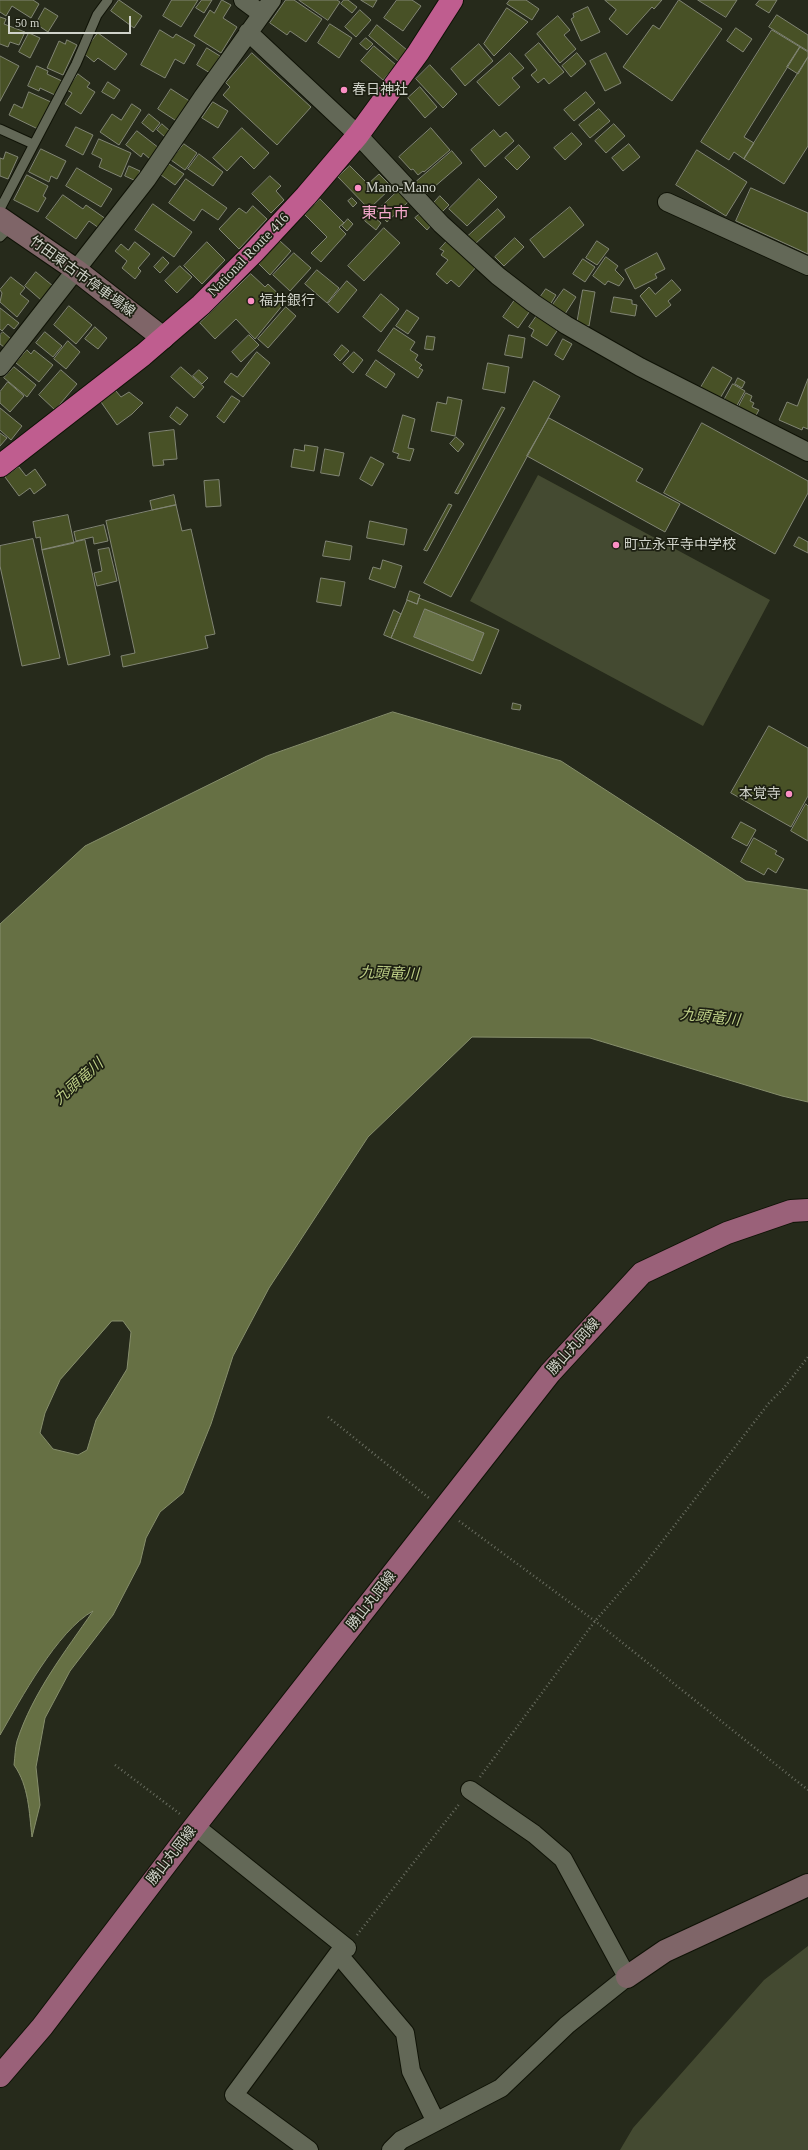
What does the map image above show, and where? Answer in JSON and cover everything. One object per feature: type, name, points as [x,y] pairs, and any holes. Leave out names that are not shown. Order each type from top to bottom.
[{"type":"highway","name":"National Route 416","points":[[0,466],[163,338],[201,305],[253,253],[306,196],[358,135],[418,53],[452,0]]},
{"type":"main road","name":"勝山丸岡線","points":[[0,2076],[42,2027],[195,1826],[550,1373],[642,1273],[727,1233],[791,1211],[808,1210]]},
{"type":"street","points":[[0,367],[147,179],[248,32],[267,7],[243,0]]},
{"type":"street","points":[[248,32],[358,135],[441,224],[498,276],[533,303],[566,325],[640,368],[808,452]]},
{"type":"street","points":[[667,202],[808,266]]},
{"type":"street","name":"竹田東古市停車場線","points":[[3,223],[76,270],[163,338]]},
{"type":"street","points":[[470,1790],[534,1834],[563,1859],[627,1977]]},
{"type":"street","points":[[195,1826],[343,1951],[405,2033],[411,2071],[436,2122]]},
{"type":"street","points":[[391,2150],[401,2140],[501,2088],[567,2025],[627,1977],[665,1951],[808,1885]]},
{"type":"street","points":[[309,2150],[234,2095],[343,1951]]},
{"type":"lane","points":[[3,223],[33,144],[76,64],[97,15],[108,0]]},
{"type":"lane","points":[[0,129],[33,144]]},
{"type":"path","points":[[343,1951],[470,1790],[595,1621],[644,1565],[769,1403],[783,1389],[808,1357]]},
{"type":"path","points":[[328,1417],[443,1509],[595,1621],[808,1790]]},
{"type":"path","points":[[115,1765],[195,1826]]},
{"type":"shaded area","points":[[538,475],[770,600],[703,726],[470,601]]},
{"type":"shaded area","points":[[808,1946],[808,2150],[620,2150],[633,2128],[764,1980]]},
{"type":"water","points":[[425,609],[484,633],[473,661],[414,637]]},
{"type":"water","name":"九頭竜川","points":[[393,712],[561,761],[746,881],[808,890],[808,1102],[782,1096],[590,1038],[472,1037],[368,1137],[269,1288],[233,1356],[211,1424],[183,1493],[160,1512],[146,1538],[140,1563],[113,1615],[70,1671],[45,1718],[36,1767],[40,1805],[32,1837],[29,1809],[23,1782],[14,1765],[17,1741],[32,1706],[50,1673],[93,1611],[66,1634],[53,1650],[29,1685],[0,1735],[0,924],[85,846],[267,756]],"holes":[[[112,1321],[123,1321],[131,1332],[127,1369],[96,1420],[87,1450],[78,1455],[53,1449],[40,1433],[45,1413],[60,1380]]]},
{"type":"building","points":[[0,0],[33,0],[39,4],[31,18],[12,6],[6,16],[0,12]]},
{"type":"building","points":[[119,0],[142,16],[134,28],[111,11]]},
{"type":"building","points":[[172,0],[198,0],[181,27],[163,16]]},
{"type":"building","points":[[202,0],[212,0],[204,13],[196,8]]},
{"type":"building","points":[[222,0],[231,5],[223,18],[237,27],[221,53],[194,36],[210,10],[214,13]]},
{"type":"building","points":[[286,0],[294,0],[322,19],[306,42],[290,31],[287,35],[270,23]]},
{"type":"building","points":[[299,0],[337,0],[340,2],[328,20]]},
{"type":"building","points":[[344,0],[348,0],[357,7],[352,13],[341,4]]},
{"type":"building","points":[[361,0],[377,0],[373,7]]},
{"type":"building","points":[[397,0],[412,0],[421,6],[403,31],[384,18]]},
{"type":"building","points":[[510,0],[526,0],[539,9],[532,20],[507,4]]},
{"type":"building","points":[[605,0],[662,0],[654,9],[652,7],[627,35],[609,19],[616,10]]},
{"type":"building","points":[[679,0],[722,29],[672,101],[623,67],[653,25],[659,29]]},
{"type":"building","points":[[698,0],[737,0],[726,17]]},
{"type":"building","points":[[760,0],[777,0],[769,13],[756,5]]},
{"type":"building","points":[[588,7],[600,32],[581,41],[571,19],[574,17],[573,14]]},
{"type":"building","points":[[45,8],[58,16],[48,32],[36,24]]},
{"type":"building","points":[[507,8],[528,22],[494,56],[484,44]]},
{"type":"building","points":[[360,10],[371,20],[356,37],[345,27]]},
{"type":"building","points":[[777,15],[808,35],[808,51],[769,27]]},
{"type":"building","points":[[558,16],[570,30],[564,35],[576,49],[560,63],[537,34]]},
{"type":"building","points":[[0,17],[6,19],[4,24],[25,32],[19,45],[10,42],[8,47],[0,44]]},
{"type":"building","points":[[330,24],[352,38],[339,58],[318,43]]},
{"type":"building","points":[[377,25],[407,50],[398,61],[369,36]]},
{"type":"building","points":[[736,28],[752,39],[743,52],[727,41]]},
{"type":"building","points":[[160,30],[173,38],[176,34],[195,45],[184,64],[175,59],[165,78],[141,65]]},
{"type":"building","points":[[772,30],[800,47],[744,137],[754,143],[744,159],[734,152],[729,160],[701,142]]},
{"type":"building","points":[[29,33],[40,38],[30,58],[19,52]]},
{"type":"building","points":[[98,33],[127,54],[115,70],[98,58],[94,62],[83,53]]},
{"type":"building","points":[[366,38],[373,44],[367,50],[360,44]]},
{"type":"building","points":[[67,40],[77,45],[63,75],[47,68],[59,41],[65,44]]},
{"type":"building","points":[[539,43],[564,72],[549,84],[544,78],[538,83],[531,75],[537,70],[525,55]]},
{"type":"building","points":[[479,44],[493,61],[465,86],[451,69]]},
{"type":"building","points":[[374,46],[396,65],[383,80],[361,61]]},
{"type":"building","points":[[800,47],[808,52],[808,57],[798,74],[787,67]]},
{"type":"building","points":[[207,48],[220,56],[210,73],[197,65]]},
{"type":"building","points":[[252,53],[311,107],[277,145],[223,95],[230,87],[226,83]]},
{"type":"building","points":[[510,53],[524,68],[512,78],[520,87],[499,106],[477,82]]},
{"type":"building","points":[[577,53],[586,64],[571,77],[562,66]]},
{"type":"building","points":[[606,53],[621,83],[605,91],[590,61]]},
{"type":"building","points":[[0,56],[19,66],[0,101]]},
{"type":"building","points":[[808,57],[808,146],[784,184],[744,159]]},
{"type":"building","points":[[430,65],[457,94],[443,108],[416,79]]},
{"type":"building","points":[[37,66],[48,71],[47,74],[62,81],[55,95],[40,88],[39,91],[28,86]]},
{"type":"building","points":[[78,74],[90,83],[87,87],[95,92],[81,114],[65,104],[72,93],[67,90]]},
{"type":"building","points":[[108,82],[120,90],[114,99],[102,92]]},
{"type":"building","points":[[420,87],[437,107],[425,118],[408,98]]},
{"type":"building","points":[[171,89],[191,102],[178,122],[158,109]]},
{"type":"building","points":[[29,92],[51,102],[38,129],[9,115],[14,104],[22,108]]},
{"type":"building","points":[[586,92],[595,103],[574,121],[564,110]]},
{"type":"building","points":[[213,102],[228,111],[218,128],[202,118]]},
{"type":"building","points":[[132,104],[141,110],[119,145],[100,132],[112,114],[121,120]]},
{"type":"building","points":[[599,109],[610,121],[590,138],[579,125]]},
{"type":"building","points":[[149,114],[160,123],[153,132],[142,123]]},
{"type":"building","points":[[162,124],[170,131],[165,137],[157,130]]},
{"type":"building","points":[[614,124],[625,136],[606,153],[595,141]]},
{"type":"building","points":[[76,127],[93,135],[83,155],[66,146]]},
{"type":"building","points":[[242,128],[269,153],[254,169],[241,156],[227,171],[213,158]]},
{"type":"building","points":[[431,128],[450,150],[424,172],[423,171],[418,175],[399,157]]},
{"type":"building","points":[[494,130],[500,137],[506,132],[514,141],[485,167],[471,150]]},
{"type":"building","points":[[137,131],[159,148],[150,159],[143,153],[141,157],[126,145]]},
{"type":"building","points":[[572,133],[582,144],[565,160],[554,148]]},
{"type":"building","points":[[99,139],[131,153],[121,177],[99,167],[102,159],[92,154]]},
{"type":"building","points":[[184,144],[197,153],[185,170],[171,160]]},
{"type":"building","points":[[629,144],[640,157],[623,171],[612,158]]},
{"type":"building","points":[[519,145],[530,157],[517,170],[505,158]]},
{"type":"building","points":[[41,149],[66,161],[57,179],[51,176],[49,182],[29,172]]},
{"type":"building","points":[[697,150],[747,182],[726,216],[676,185]]},
{"type":"building","points":[[452,151],[462,163],[426,194],[416,182]]},
{"type":"building","points":[[6,152],[18,157],[8,179],[0,176],[0,158],[3,159]]},
{"type":"building","points":[[199,154],[223,172],[213,186],[188,169]]},
{"type":"building","points":[[169,164],[184,174],[175,185],[161,175]]},
{"type":"building","points":[[129,166],[140,171],[136,181],[125,176]]},
{"type":"building","points":[[350,166],[368,184],[379,174],[392,187],[369,209],[338,177]]},
{"type":"building","points":[[77,168],[112,189],[101,207],[66,186]]},
{"type":"building","points":[[27,175],[48,186],[43,196],[46,198],[38,212],[14,200]]},
{"type":"building","points":[[270,176],[281,186],[276,191],[284,200],[271,213],[252,194]]},
{"type":"building","points":[[186,179],[227,208],[218,220],[202,209],[194,221],[169,203]]},
{"type":"building","points":[[479,179],[497,197],[467,226],[449,209]]},
{"type":"building","points":[[751,188],[808,213],[808,254],[736,221]]},
{"type":"building","points":[[398,191],[408,202],[387,222],[377,211]]},
{"type":"building","points":[[63,195],[83,209],[86,205],[106,219],[99,228],[89,221],[76,239],[46,218]]},
{"type":"building","points":[[440,196],[449,205],[440,214],[432,205]]},
{"type":"building","points":[[352,198],[357,203],[353,207],[348,201]]},
{"type":"building","points":[[320,199],[344,223],[339,227],[346,234],[321,262],[311,253],[327,237],[305,215]]},
{"type":"building","points":[[153,204],[192,232],[174,257],[135,230]]},
{"type":"building","points":[[253,206],[267,219],[239,249],[219,229],[239,208],[246,213]]},
{"type":"building","points":[[570,207],[584,225],[544,258],[530,240]]},
{"type":"building","points":[[498,209],[505,217],[475,244],[467,237]]},
{"type":"building","points":[[421,213],[432,224],[427,230],[415,218]]},
{"type":"building","points":[[371,214],[381,223],[376,230],[365,221]]},
{"type":"building","points":[[348,219],[353,224],[347,231],[342,226]]},
{"type":"building","points":[[384,228],[400,243],[364,281],[348,266]]},
{"type":"building","points":[[515,238],[524,247],[504,266],[495,257]]},
{"type":"building","points":[[448,240],[477,266],[459,287],[451,280],[447,284],[436,274],[448,260],[441,255],[444,251],[440,249]]},
{"type":"building","points":[[280,241],[291,251],[270,275],[259,264]]},
{"type":"building","points":[[597,241],[609,249],[597,265],[586,258]]},
{"type":"building","points":[[135,242],[150,254],[138,268],[141,271],[135,279],[122,268],[127,261],[115,251],[121,244],[128,250]]},
{"type":"building","points":[[207,242],[225,260],[202,284],[184,266]]},
{"type":"building","points":[[294,253],[311,268],[290,291],[273,275]]},
{"type":"building","points":[[657,253],[665,269],[655,274],[657,278],[635,289],[625,270]]},
{"type":"building","points":[[163,257],[169,263],[160,273],[154,267]]},
{"type":"building","points":[[606,257],[618,266],[615,270],[624,279],[619,286],[608,281],[605,285],[593,276]]},
{"type":"building","points":[[583,259],[595,267],[585,282],[573,274]]},
{"type":"building","points":[[180,266],[192,277],[177,293],[165,281]]},
{"type":"building","points":[[317,270],[339,288],[327,303],[305,284]]},
{"type":"building","points":[[36,272],[53,286],[41,300],[25,286]]},
{"type":"building","points":[[251,274],[265,287],[268,284],[286,301],[255,339],[236,319],[215,339],[200,323]]},
{"type":"building","points":[[11,277],[25,288],[20,294],[29,301],[17,317],[0,302],[2,293],[0,290]]},
{"type":"building","points":[[672,280],[681,290],[668,301],[671,305],[656,317],[640,296],[649,287],[655,294]]},
{"type":"building","points":[[347,281],[357,290],[338,313],[328,304]]},
{"type":"building","points":[[546,289],[556,295],[550,305],[539,299]]},
{"type":"building","points":[[564,289],[576,297],[565,314],[552,306]]},
{"type":"building","points":[[583,290],[595,292],[589,326],[577,324]]},
{"type":"building","points":[[381,294],[399,309],[381,332],[363,317]]},
{"type":"building","points":[[517,297],[532,308],[518,328],[503,317]]},
{"type":"building","points":[[614,297],[632,300],[632,304],[637,305],[635,316],[611,312]]},
{"type":"building","points":[[69,306],[92,325],[76,344],[54,325]]},
{"type":"building","points":[[286,307],[296,316],[268,348],[258,339]]},
{"type":"building","points":[[0,308],[19,323],[14,329],[8,324],[2,331],[0,329]]},
{"type":"building","points":[[407,310],[419,318],[408,334],[396,326]]},
{"type":"building","points":[[538,314],[559,328],[547,346],[531,336],[534,330],[529,327]]},
{"type":"building","points":[[95,327],[107,338],[98,349],[85,339]]},
{"type":"building","points":[[394,328],[415,342],[410,350],[418,355],[415,360],[422,365],[419,368],[423,370],[418,378],[378,351]]},
{"type":"building","points":[[3,332],[11,339],[4,347],[0,344],[0,335]]},
{"type":"building","points":[[45,332],[62,346],[53,357],[36,343]]},
{"type":"building","points":[[249,335],[259,345],[241,362],[232,352]]},
{"type":"building","points":[[509,335],[525,338],[522,358],[505,355]]},
{"type":"building","points":[[427,336],[435,337],[433,350],[425,349]]},
{"type":"building","points":[[563,339],[572,344],[563,360],[555,355]]},
{"type":"building","points":[[68,341],[80,352],[66,369],[54,359]]},
{"type":"building","points":[[342,345],[349,351],[340,361],[334,355]]},
{"type":"building","points":[[27,350],[31,354],[34,350],[53,365],[39,382],[16,363]]},
{"type":"building","points":[[257,352],[270,363],[243,397],[224,382],[231,373],[237,377]]},
{"type":"building","points":[[354,352],[363,360],[353,373],[343,364]]},
{"type":"building","points":[[376,360],[395,374],[386,388],[366,375]]},
{"type":"building","points":[[488,363],[509,367],[505,393],[483,389]]},
{"type":"building","points":[[14,367],[36,385],[27,397],[4,378]]},
{"type":"building","points":[[181,367],[204,387],[194,398],[171,377]]},
{"type":"building","points":[[713,367],[732,378],[719,400],[700,389]]},
{"type":"building","points":[[61,370],[77,384],[55,410],[39,395]]},
{"type":"building","points":[[199,370],[208,378],[202,384],[193,376]]},
{"type":"building","points":[[738,378],[745,382],[742,388],[735,384]]},
{"type":"building","points":[[808,379],[808,429],[803,427],[802,430],[779,420],[787,402],[797,406]]},
{"type":"building","points":[[534,381],[560,396],[451,597],[424,583]]},
{"type":"building","points":[[8,382],[24,396],[10,412],[0,403],[0,392]]},
{"type":"building","points":[[733,384],[745,391],[735,409],[723,402]]},
{"type":"building","points":[[116,391],[121,397],[129,392],[143,403],[132,414],[117,425],[101,402]]},
{"type":"building","points":[[746,393],[752,396],[750,401],[754,403],[752,407],[759,410],[754,419],[737,410]]},
{"type":"building","points":[[232,396],[240,401],[224,423],[217,417]]},
{"type":"building","points":[[448,397],[462,400],[455,436],[431,431],[437,402],[446,404]]},
{"type":"building","points":[[177,407],[188,415],[180,425],[170,417]]},
{"type":"building","points":[[502,407],[505,408],[458,494],[455,493]]},
{"type":"building","points":[[0,408],[22,426],[11,440],[0,430]]},
{"type":"building","points":[[403,415],[415,419],[408,448],[414,449],[410,461],[397,458],[399,454],[393,452]]},
{"type":"building","points":[[549,418],[643,469],[636,481],[680,504],[665,532],[527,456]]},
{"type":"building","points":[[702,423],[808,481],[808,493],[775,554],[664,493]]},
{"type":"building","points":[[174,430],[177,459],[163,460],[164,465],[153,466],[149,433]]},
{"type":"building","points":[[0,433],[7,438],[0,446]]},
{"type":"building","points":[[456,437],[464,444],[458,452],[450,444]]},
{"type":"building","points":[[305,445],[318,447],[314,471],[291,467],[294,449],[304,451]]},
{"type":"building","points":[[325,449],[344,453],[339,476],[321,473]]},
{"type":"building","points":[[371,457],[384,464],[372,486],[360,479]]},
{"type":"building","points":[[19,467],[26,476],[35,469],[46,485],[34,494],[30,488],[19,496],[5,477]]},
{"type":"building","points":[[219,480],[221,506],[206,507],[204,481]]},
{"type":"building","points":[[174,495],[176,505],[152,510],[150,501]]},
{"type":"building","points":[[449,504],[452,505],[427,551],[424,550]]},
{"type":"building","points":[[176,505],[182,531],[191,529],[215,634],[205,636],[208,648],[123,667],[121,656],[135,653],[106,521]]},
{"type":"building","points":[[68,515],[74,543],[42,550],[40,537],[36,538],[33,522]]},
{"type":"building","points":[[370,521],[407,529],[404,545],[367,538]]},
{"type":"building","points":[[104,525],[108,541],[94,544],[93,537],[76,541],[74,532]]},
{"type":"building","points":[[799,537],[808,542],[808,553],[794,546]]},
{"type":"building","points":[[33,539],[60,658],[22,666],[0,566],[0,546]]},
{"type":"building","points":[[85,540],[110,655],[68,665],[42,550]]},
{"type":"building","points":[[326,541],[352,546],[350,560],[323,556]]},
{"type":"building","points":[[109,548],[117,581],[97,586],[94,573],[102,571],[98,550]]},
{"type":"building","points":[[383,560],[402,566],[395,588],[369,579],[373,567],[380,569]]},
{"type":"building","points":[[321,578],[345,582],[341,606],[317,602]]},
{"type":"building","points":[[410,591],[420,595],[417,604],[407,600]]},
{"type":"building","points":[[419,598],[499,630],[481,674],[391,638],[407,600],[417,604]],"holes":[[[425,609],[484,633],[473,661],[414,637]]]},
{"type":"building","points":[[394,610],[401,614],[391,638],[384,635]]},
{"type":"building","points":[[513,703],[521,705],[520,710],[512,709]]},
{"type":"building","points":[[769,726],[808,748],[808,796],[791,827],[731,793]]},
{"type":"building","points":[[806,804],[808,806],[808,841],[791,831]]},
{"type":"building","points":[[741,822],[756,830],[747,846],[732,838]]},
{"type":"building","points":[[754,838],[777,851],[775,854],[784,859],[776,873],[768,868],[764,875],[741,862]]},
{"type":"place","name":"春日神社","points":[[344,90]]},
{"type":"place","name":"Mano-Mano","points":[[358,188]]},
{"type":"place","name":"福井銀行","points":[[251,301]]},
{"type":"place","name":"町立永平寺中学校","points":[[616,545]]},
{"type":"place","name":"本覚寺","points":[[789,794]]},
{"type":"district","name":"東古市","points":[[385,214]]}]
